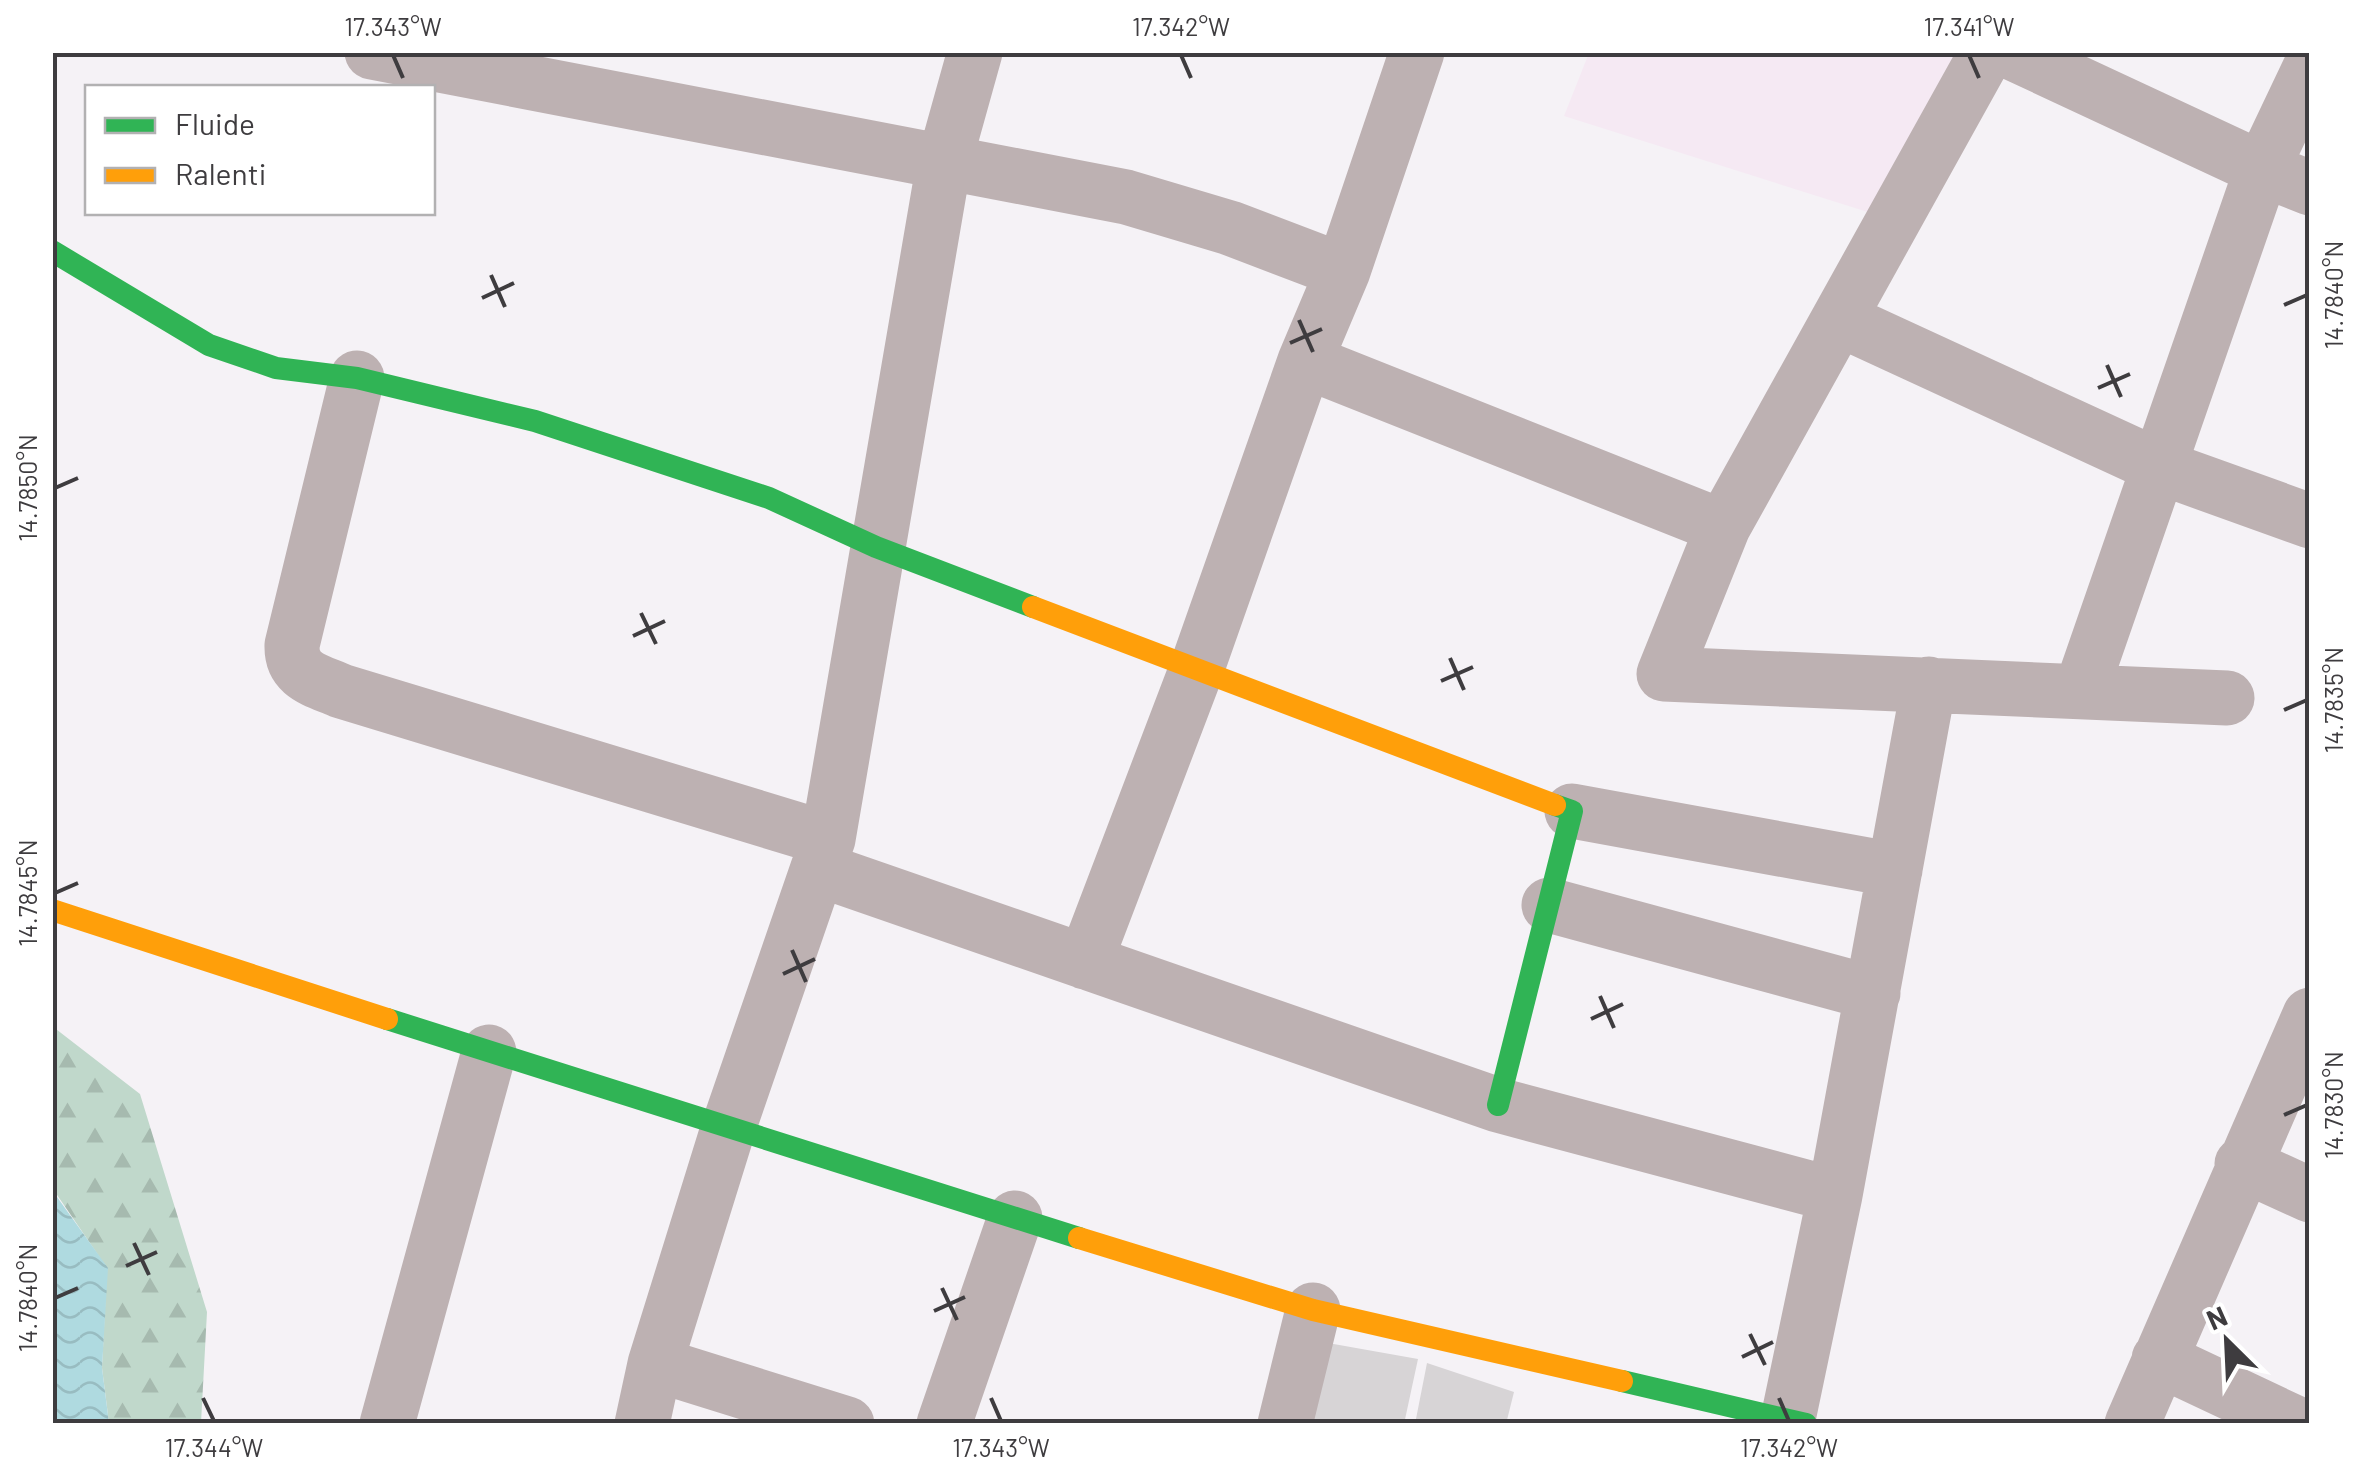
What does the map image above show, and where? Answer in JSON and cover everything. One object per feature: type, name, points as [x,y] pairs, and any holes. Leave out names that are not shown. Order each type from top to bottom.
[{"type":"street","points":[[372,52],[1126,197],[1230,228],[1343,270]]},
{"type":"street","points":[[642,1424],[656,1364],[728,1129],[823,854],[944,162],[975,52]]},
{"type":"street","points":[[1085,962],[1197,668],[1305,361],[1343,270],[1418,52]]},
{"type":"street","points":[[1986,52],[1723,528],[1664,674],[2227,698]]},
{"type":"street","points":[[2011,52],[2286,179]]},
{"type":"street","points":[[2081,691],[2160,467],[2286,179],[2310,68]]},
{"type":"street","points":[[52,251],[209,345],[276,368],[356,378],[535,422],[638,453],[769,498],[876,547],[1572,811],[1895,870]]},
{"type":"street","points":[[1839,319],[2160,467],[2310,520]]},
{"type":"street","points":[[1305,361],[1723,528]]},
{"type":"street","points":[[356,378],[292,645],[292,658],[299,672],[341,691],[823,854],[1085,962],[1498,1105],[1835,1195]]},
{"type":"street","points":[[52,910],[728,1129],[1313,1310],[1796,1421],[1929,684]]},
{"type":"street","points":[[1498,1105],[1572,811]]},
{"type":"street","points":[[1548,905],[1873,993]]},
{"type":"street","points":[[2132,1424],[2310,1014]]},
{"type":"street","points":[[387,1424],[489,1052]]},
{"type":"street","points":[[2242,1164],[2310,1196]]},
{"type":"street","points":[[944,1424],[1015,1218]]},
{"type":"street","points":[[1285,1424],[1313,1310]]},
{"type":"street","points":[[2159,1360],[2297,1424]]},
{"type":"street","points":[[656,1364],[847,1424]]},
{"type":"shaded area","points":[[1589,53],[1961,53],[1874,214],[1564,116]]},
{"type":"green space","points":[[52,1026],[140,1094],[207,1312],[201,1423],[109,1423],[102,1368],[107,1268],[53,1189]]},
{"type":"water","points":[[52,1190],[108,1268],[102,1368],[109,1423],[53,1423]]},
{"type":"building","points":[[1328,1343],[1418,1359],[1404,1424],[1310,1424]]},
{"type":"building","points":[[1427,1363],[1514,1392],[1506,1424],[1415,1424]]},
{"type":"traffic: fast","points":[[52,251],[209,345],[276,368],[357,378],[535,421],[769,498],[876,547],[1033,607]]},
{"type":"traffic: fast","points":[[1498,1105],[1572,811],[1555,805]]},
{"type":"traffic: fast","points":[[387,1019],[1079,1238]]},
{"type":"traffic: fast","points":[[1622,1381],[1806,1424]]},
{"type":"traffic: slow","points":[[1033,607],[1555,805]]},
{"type":"traffic: slow","points":[[52,910],[387,1019]]},
{"type":"traffic: slow","points":[[1079,1238],[1313,1310],[1622,1381]]}]
